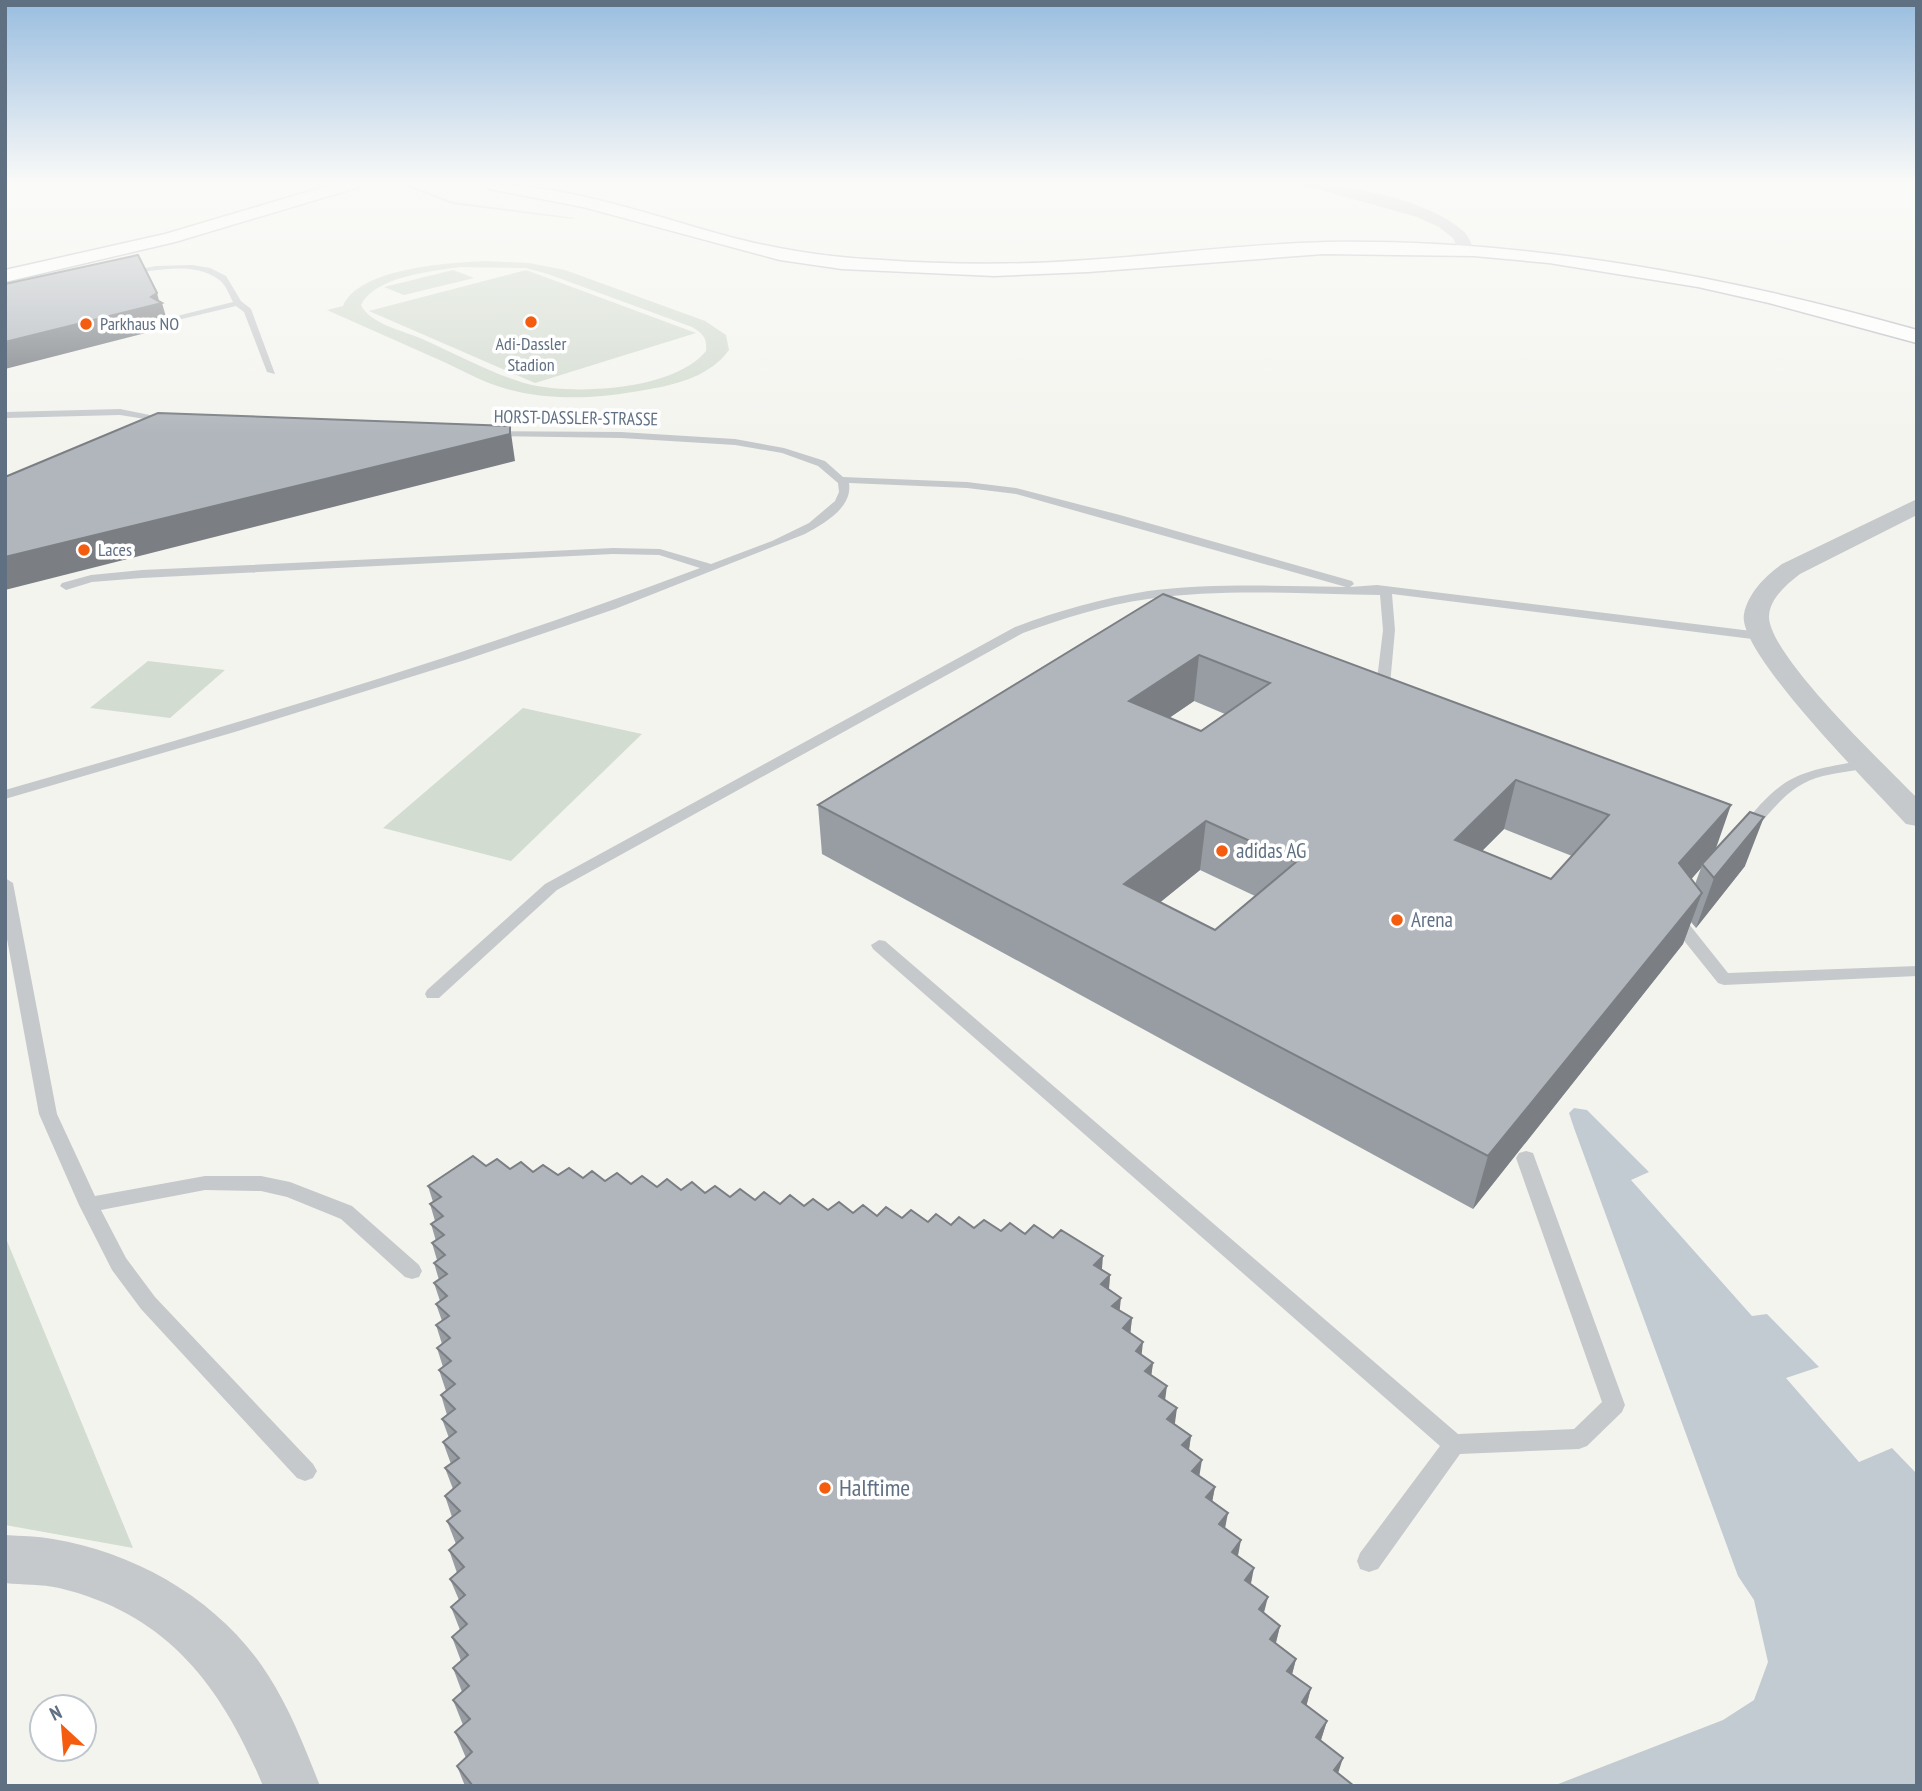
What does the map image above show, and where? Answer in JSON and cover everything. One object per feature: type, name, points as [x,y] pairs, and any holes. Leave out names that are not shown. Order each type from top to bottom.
[{"type":"street","points":[[5,275],[39,268]]},
{"type":"street","points":[[932,268],[1018,271],[1097,268]]},
{"type":"street","points":[[1619,268],[1713,283],[1813,307],[1917,337]]},
{"type":"street","points":[[1917,506],[1814,557],[1774,581],[1756,615],[1759,636],[1786,676],[1917,817]]},
{"type":"street","points":[[5,1559],[57,1564],[120,1583],[166,1605],[211,1646],[241,1682],[292,1786]]},
{"type":"lane","points":[[109,277],[156,268],[207,270],[223,278],[238,303],[248,311],[272,372]]},
{"type":"lane","points":[[165,320],[238,303]]},
{"type":"lane","points":[[5,415],[120,412],[138,413],[186,424]]},
{"type":"lane","name":"HORST-DASSLER-STRASSE","points":[[472,434],[700,438],[749,442],[816,458],[842,480]]},
{"type":"lane","points":[[5,795],[240,727],[453,660],[712,568],[777,542],[825,517],[843,498],[846,489],[842,480],[967,485],[1016,491],[1116,517],[1329,580],[1386,591],[1759,636]]},
{"type":"lane","points":[[66,586],[91,579],[168,573],[562,553],[660,552],[712,568]]},
{"type":"lane","points":[[433,994],[551,887],[1019,630],[1083,608],[1163,594],[1220,591],[1386,591]]},
{"type":"lane","points":[[1380,716],[1389,630],[1386,591]]},
{"type":"lane","points":[[1732,846],[1786,787],[1796,780],[1867,764]]},
{"type":"lane","points":[[5,883],[48,1114],[119,1264],[148,1303],[305,1471]]},
{"type":"lane","points":[[1680,904],[1672,914],[1724,979],[1917,971]]},
{"type":"lane","points":[[879,945],[1454,1444],[1579,1439],[1614,1405],[1526,1158]]},
{"type":"lane","points":[[89,1205],[190,1185],[228,1181],[266,1182],[297,1191],[348,1213],[412,1271]]},
{"type":"lane","points":[[1369,1561],[1454,1444]]},
{"type":"shaded area","points":[[457,268],[421,273],[379,287],[368,295],[361,305],[371,317],[524,383],[567,389],[593,389],[646,382],[671,375],[691,364],[706,351],[706,342],[704,336],[692,327],[548,274],[526,268],[499,268],[553,268],[565,270],[705,321],[726,335],[729,350],[713,366],[694,377],[633,392],[561,397],[507,389],[327,310],[343,306],[352,293],[367,283],[406,270]]},
{"type":"shaded area","points":[[453,270],[474,278],[404,295],[384,287]]},
{"type":"shaded area","name":"Adi-Dassler Stadion","points":[[526,270],[696,333],[535,383],[369,311]]},
{"type":"shaded area","points":[[148,661],[225,670],[170,718],[90,708]]},
{"type":"shaded area","points":[[523,708],[642,734],[511,861],[383,828]]},
{"type":"shaded area","points":[[1574,1108],[1587,1110],[1649,1172],[1631,1180],[1752,1316],[1767,1314],[1819,1367],[1786,1378],[1859,1462],[1892,1448],[1917,1474],[1917,1786],[1553,1786],[1723,1720],[1754,1700],[1768,1662],[1754,1600],[1738,1576],[1574,1128],[1569,1113]]},
{"type":"shaded area","points":[[5,1236],[133,1548],[5,1525]]},
{"type":"building","points":[[80,268],[144,268],[157,293],[151,297],[162,303],[5,342],[5,284]]},
{"type":"building","points":[[158,413],[510,426],[510,434],[5,557],[5,477]]},
{"type":"building","name":"Arena","points":[[1163,594],[1731,805],[1679,863],[1702,893],[1488,1156],[818,805]],"holes":[[[1199,655],[1270,683],[1201,731],[1129,701]],[[1516,780],[1609,815],[1551,879],[1455,840]],[[1206,821],[1296,862],[1215,930],[1124,884]]]},
{"type":"building","points":[[1750,812],[1764,817],[1714,878],[1702,864]]},
{"type":"building","name":"Halftime","points":[[473,1156],[486,1166],[497,1159],[510,1169],[521,1162],[533,1172],[543,1165],[558,1175],[569,1168],[583,1178],[592,1171],[605,1181],[617,1173],[631,1184],[642,1176],[657,1187],[667,1179],[681,1190],[692,1182],[705,1193],[715,1186],[730,1197],[740,1189],[755,1200],[764,1192],[780,1204],[790,1195],[804,1206],[813,1199],[828,1210],[839,1202],[853,1213],[863,1205],[877,1216],[886,1207],[902,1218],[911,1210],[928,1222],[936,1214],[951,1225],[959,1217],[974,1228],[984,1220],[1001,1231],[1010,1223],[1025,1234],[1034,1225],[1053,1238],[1061,1230],[1103,1256],[1094,1265],[1110,1275],[1101,1284],[1121,1298],[1112,1306],[1132,1318],[1123,1328],[1143,1342],[1136,1351],[1153,1363],[1145,1371],[1167,1386],[1159,1396],[1177,1408],[1167,1419],[1191,1436],[1182,1445],[1202,1460],[1192,1471],[1215,1487],[1206,1497],[1228,1513],[1219,1524],[1241,1540],[1232,1552],[1254,1568],[1245,1580],[1268,1597],[1259,1609],[1280,1626],[1270,1639],[1296,1659],[1287,1671],[1311,1688],[1302,1702],[1327,1721],[1316,1737],[1343,1758],[1334,1770],[1354,1786],[473,1786],[457,1766],[472,1752],[455,1732],[470,1719],[453,1700],[469,1686],[453,1668],[468,1655],[452,1637],[467,1624],[451,1607],[465,1595],[450,1579],[464,1567],[449,1550],[463,1538],[447,1521],[460,1511],[445,1496],[460,1483],[445,1468],[459,1458],[443,1442],[456,1432],[442,1419],[455,1409],[441,1395],[455,1384],[439,1370],[451,1361],[437,1348],[450,1338],[436,1325],[449,1316],[436,1304],[447,1296],[434,1283],[447,1274],[434,1263],[445,1255],[432,1243],[444,1235],[431,1224],[443,1216],[430,1204],[441,1197],[428,1186]]},
{"type":"place","name":"Adi-Dassler Stadion","points":[[531,322]]},
{"type":"place","name":"Parkhaus NO","points":[[86,324]]},
{"type":"place","name":"Laces","points":[[84,550]]},
{"type":"place","name":"adidas AG","points":[[1222,851]]},
{"type":"place","name":"Arena","points":[[1397,920]]},
{"type":"place","name":"Halftime","points":[[825,1488]]}]
